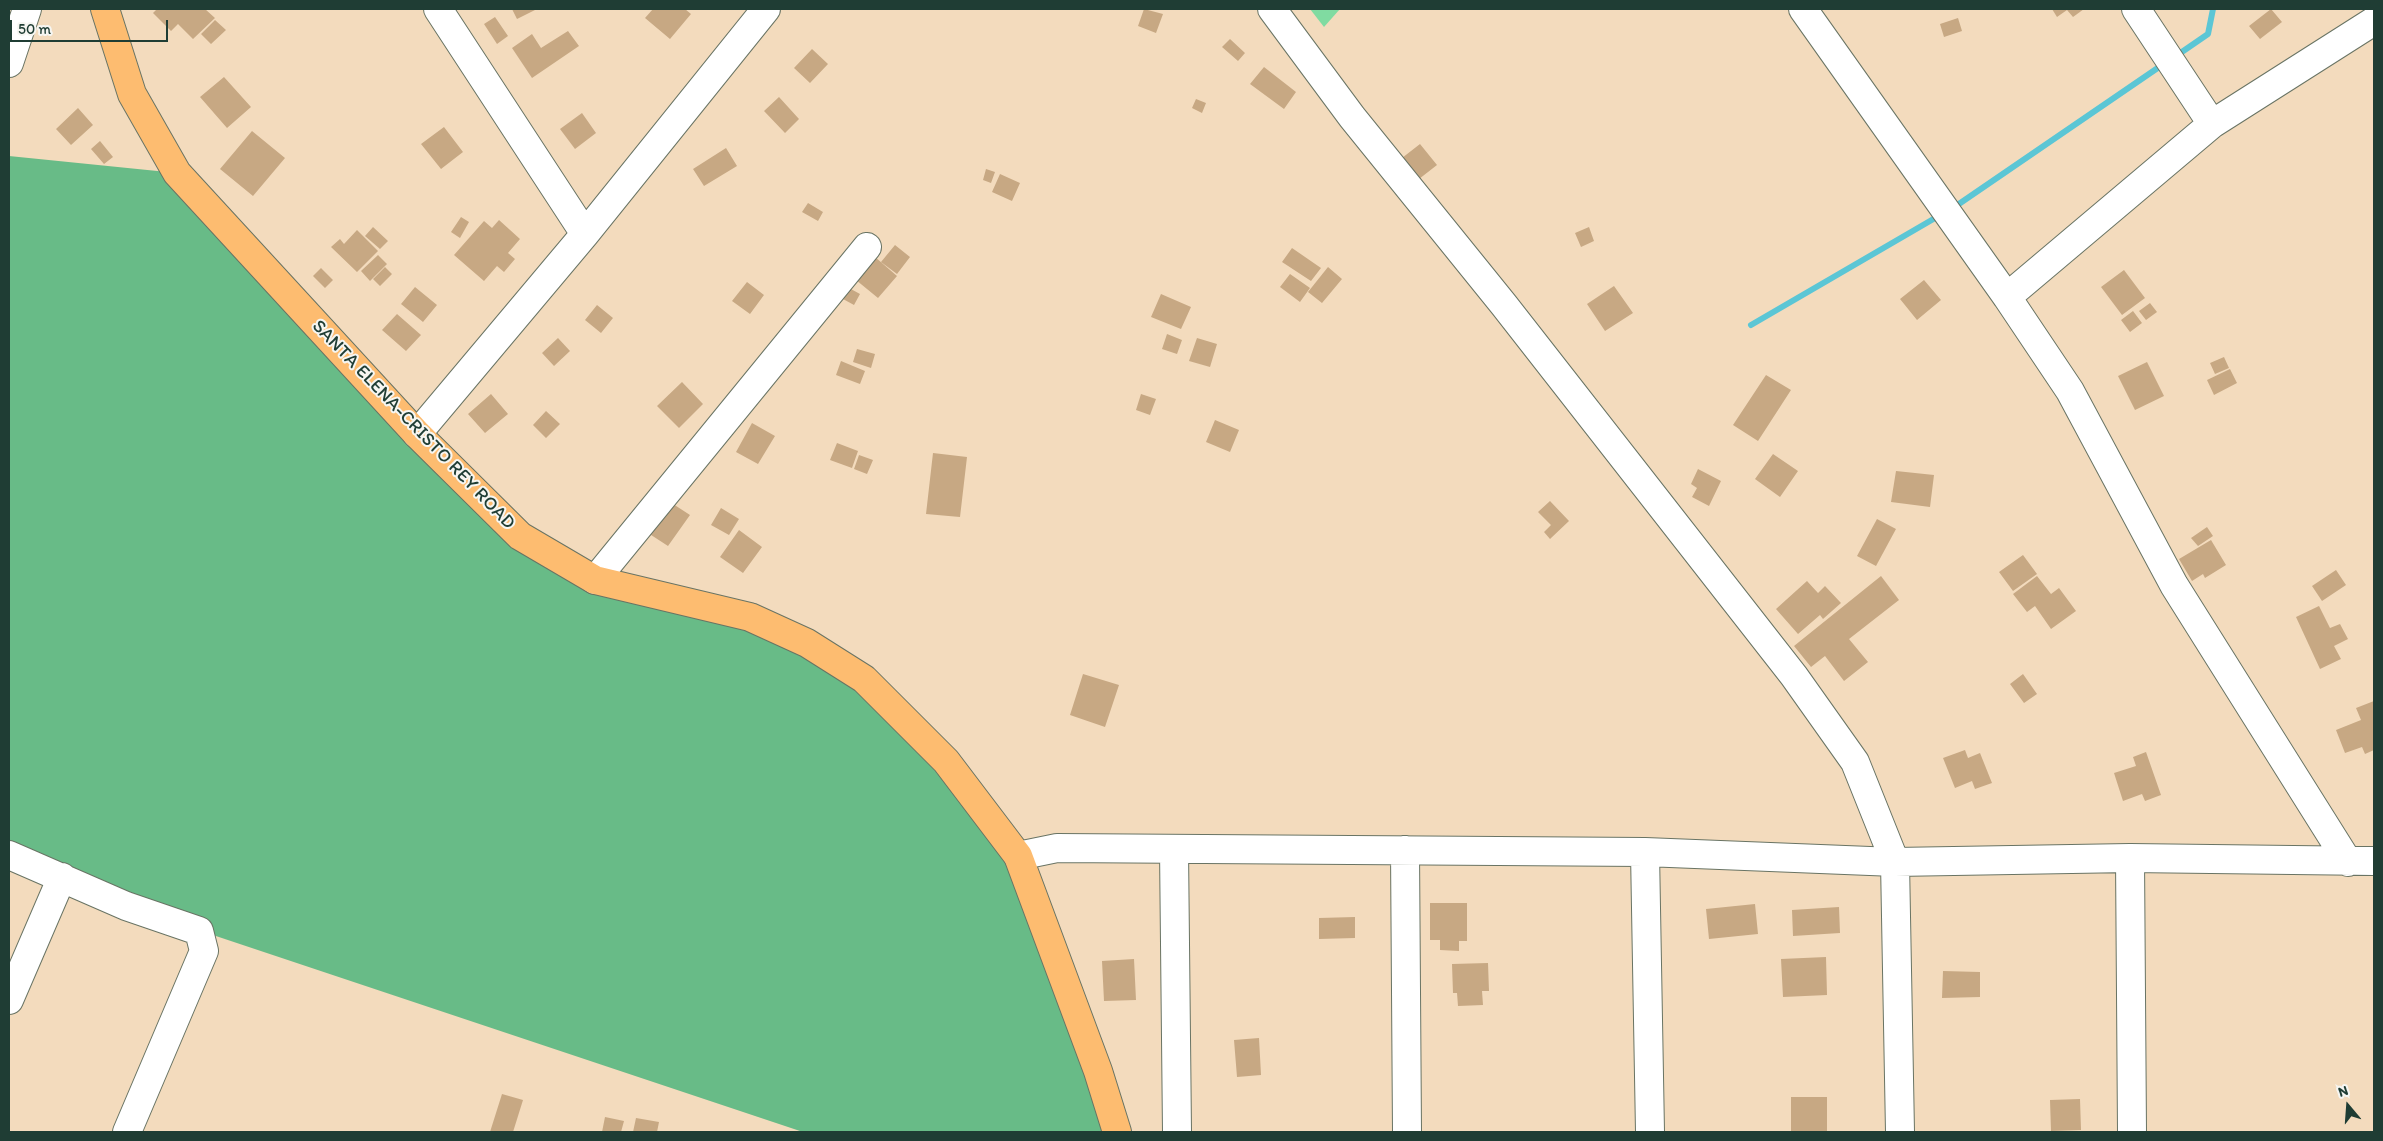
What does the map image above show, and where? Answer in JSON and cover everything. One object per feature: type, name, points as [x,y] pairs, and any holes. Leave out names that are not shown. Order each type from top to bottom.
[{"type":"main road","name":"SANTA ELENA-CRISTO REY ROAD","points":[[106,9],[132,94],[177,173],[417,434],[520,536],[595,580],[750,617],[807,643],[864,679],[946,761],[1018,856],[1098,1071],[1117,1132]]},
{"type":"street","points":[[9,63],[27,9]]},
{"type":"street","points":[[438,9],[585,234]]},
{"type":"street","points":[[417,434],[585,234],[766,9]]},
{"type":"street","points":[[1272,9],[1357,124],[1510,313],[1794,676],[1855,762],[1896,862],[1900,1132]]},
{"type":"street","points":[[1804,9],[2007,297],[2070,391],[2174,585],[2361,862]]},
{"type":"street","points":[[2136,9],[2212,124]]},
{"type":"street","points":[[2007,297],[2212,124],[2374,21]]},
{"type":"street","points":[[595,580],[867,247]]},
{"type":"street","points":[[1018,856],[1057,848],[1174,848],[1645,852],[1896,862],[2130,858],[2361,862]]},
{"type":"street","points":[[1174,848],[1176,1132]]},
{"type":"street","points":[[1405,850],[1407,1132]]},
{"type":"street","points":[[1645,852],[1650,1132]]},
{"type":"street","points":[[9,855],[126,906],[199,931],[204,951],[127,1132]]},
{"type":"street","points":[[2130,858],[2132,1132]]},
{"type":"street","points":[[9,1000],[62,877]]},
{"type":"green space","points":[[1310,9],[1340,9],[1324,27]]},
{"type":"green space","points":[[9,156],[177,173],[417,434],[595,580],[750,617],[864,679],[1018,856],[1117,1132],[803,1132],[126,906],[9,870]]},
{"type":"building","points":[[157,9],[205,9],[215,18],[193,39],[178,24],[171,31],[153,13]]},
{"type":"building","points":[[512,9],[537,9],[517,19]]},
{"type":"building","points":[[653,9],[685,9],[691,14],[670,39],[645,18]]},
{"type":"building","points":[[1144,9],[1163,14],[1156,33],[1138,26]]},
{"type":"building","points":[[2052,9],[2084,9],[2073,17],[2067,10],[2057,17]]},
{"type":"building","points":[[2271,9],[2282,22],[2260,39],[2249,26]]},
{"type":"building","points":[[495,17],[508,36],[497,44],[484,24]]},
{"type":"building","points":[[1958,18],[1962,31],[1944,37],[1940,24]]},
{"type":"building","points":[[215,20],[226,30],[211,44],[201,34]]},
{"type":"building","points":[[568,31],[579,46],[532,78],[512,48],[532,34],[541,48]]},
{"type":"building","points":[[1230,39],[1245,53],[1238,61],[1222,47]]},
{"type":"building","points":[[812,49],[828,64],[810,83],[794,68]]},
{"type":"building","points":[[1264,67],[1296,92],[1284,109],[1250,84]]},
{"type":"building","points":[[224,77],[251,107],[227,128],[200,97]]},
{"type":"building","points":[[779,97],[799,119],[785,133],[764,111]]},
{"type":"building","points":[[1196,99],[1206,103],[1202,113],[1192,108]]},
{"type":"building","points":[[78,108],[93,125],[71,145],[56,129]]},
{"type":"building","points":[[582,113],[596,133],[575,149],[560,129]]},
{"type":"building","points":[[444,127],[463,152],[441,169],[421,144]]},
{"type":"building","points":[[252,131],[285,158],[253,196],[220,169]]},
{"type":"building","points":[[100,141],[113,157],[104,164],[91,149]]},
{"type":"building","points":[[1420,144],[1437,165],[1419,179],[1402,158]]},
{"type":"building","points":[[726,148],[737,166],[704,186],[693,169]]},
{"type":"building","points":[[986,169],[995,172],[991,183],[983,180]]},
{"type":"building","points":[[1000,174],[1020,183],[1012,201],[992,192]]},
{"type":"building","points":[[808,203],[823,212],[818,221],[802,212]]},
{"type":"building","points":[[461,217],[469,222],[460,238],[451,232]]},
{"type":"building","points":[[499,220],[520,239],[508,253],[515,259],[504,272],[497,266],[484,281],[454,255],[484,221],[492,228]]},
{"type":"building","points":[[373,227],[388,241],[380,249],[365,236]]},
{"type":"building","points":[[1589,227],[1594,241],[1581,247],[1575,233]]},
{"type":"building","points":[[357,230],[378,251],[357,272],[331,247],[340,239],[344,244]]},
{"type":"building","points":[[895,245],[910,257],[897,274],[881,262]]},
{"type":"building","points":[[1292,248],[1321,268],[1311,281],[1282,262]]},
{"type":"building","points":[[378,255],[387,264],[370,281],[361,271]]},
{"type":"building","points":[[875,257],[897,276],[878,298],[856,280]]},
{"type":"building","points":[[385,267],[392,274],[380,286],[373,279]]},
{"type":"building","points":[[1328,267],[1342,279],[1322,303],[1308,292]]},
{"type":"building","points":[[321,268],[333,280],[325,288],[313,276]]},
{"type":"building","points":[[2124,270],[2145,298],[2122,315],[2101,287]]},
{"type":"building","points":[[1290,274],[1310,288],[1300,302],[1280,287]]},
{"type":"building","points":[[1924,280],[1941,300],[1917,320],[1900,299]]},
{"type":"building","points":[[747,282],[764,295],[750,314],[732,301]]},
{"type":"building","points":[[1614,286],[1633,313],[1605,331],[1587,304]]},
{"type":"building","points":[[415,287],[437,305],[423,322],[401,304]]},
{"type":"building","points":[[849,288],[860,294],[854,305],[843,299]]},
{"type":"building","points":[[1161,294],[1191,307],[1181,329],[1151,317]]},
{"type":"building","points":[[2150,303],[2157,312],[2146,320],[2139,311]]},
{"type":"building","points":[[597,305],[613,318],[601,333],[585,320]]},
{"type":"building","points":[[2133,311],[2142,323],[2130,332],[2121,320]]},
{"type":"building","points":[[397,314],[421,335],[406,351],[382,330]]},
{"type":"building","points":[[1167,334],[1182,340],[1177,354],[1162,349]]},
{"type":"building","points":[[558,338],[570,351],[554,366],[542,353]]},
{"type":"building","points":[[1197,338],[1217,344],[1210,367],[1189,361]]},
{"type":"building","points":[[857,349],[875,354],[871,368],[853,362]]},
{"type":"building","points":[[2224,357],[2229,368],[2215,374],[2210,363]]},
{"type":"building","points":[[841,361],[865,371],[860,384],[836,375]]},
{"type":"building","points":[[2147,362],[2164,396],[2135,410],[2118,376]]},
{"type":"building","points":[[2230,369],[2237,383],[2214,395],[2207,380]]},
{"type":"building","points":[[1766,375],[1791,390],[1758,441],[1733,425]]},
{"type":"building","points":[[682,382],[703,404],[679,428],[657,406]]},
{"type":"building","points":[[491,394],[508,414],[485,433],[468,414]]},
{"type":"building","points":[[1141,394],[1156,399],[1150,415],[1136,410]]},
{"type":"building","points":[[546,411],[560,424],[546,438],[533,425]]},
{"type":"building","points":[[1215,420],[1239,430],[1230,452],[1206,442]]},
{"type":"building","points":[[752,423],[775,436],[758,464],[736,452]]},
{"type":"building","points":[[837,443],[858,451],[852,468],[830,460]]},
{"type":"building","points":[[933,453],[967,457],[960,517],[926,514]]},
{"type":"building","points":[[1773,454],[1798,471],[1780,497],[1755,479]]},
{"type":"building","points":[[859,455],[873,460],[867,474],[854,469]]},
{"type":"building","points":[[1698,469],[1721,481],[1709,506],[1692,497],[1697,488],[1691,484]]},
{"type":"building","points":[[1896,471],[1934,475],[1930,507],[1891,502]]},
{"type":"building","points":[[1550,501],[1569,521],[1550,539],[1544,532],[1551,525],[1538,512]]},
{"type":"building","points":[[670,502],[690,515],[668,546],[648,533]]},
{"type":"building","points":[[721,508],[739,519],[729,535],[711,525]]},
{"type":"building","points":[[1877,519],[1896,529],[1876,566],[1857,556]]},
{"type":"building","points":[[2207,527],[2213,536],[2198,546],[2191,538]]},
{"type":"building","points":[[739,530],[762,547],[743,573],[720,557]]},
{"type":"building","points":[[2211,540],[2226,565],[2205,578],[2203,574],[2192,581],[2179,559]]},
{"type":"building","points":[[2023,555],[2037,574],[2013,591],[1999,572]]},
{"type":"building","points":[[2336,570],[2346,585],[2322,601],[2312,586]]},
{"type":"building","points":[[1881,576],[1899,600],[1849,639],[1868,662],[1844,681],[1825,656],[1811,667],[1794,646]]},
{"type":"building","points":[[2037,576],[2051,594],[2059,588],[2076,611],[2051,629],[2035,606],[2027,612],[2013,594]]},
{"type":"building","points":[[1807,581],[1818,593],[1825,586],[1841,603],[1823,619],[1820,615],[1798,634],[1776,609]]},
{"type":"building","points":[[2319,606],[2330,628],[2340,624],[2348,639],[2334,646],[2341,659],[2320,669],[2296,617]]},
{"type":"building","points":[[1083,674],[1119,685],[1105,727],[1070,715]]},
{"type":"building","points":[[2023,674],[2037,694],[2024,703],[2010,684]]},
{"type":"building","points":[[2374,701],[2374,750],[2365,754],[2362,747],[2345,753],[2336,730],[2361,720],[2356,708]]},
{"type":"building","points":[[1965,750],[1968,758],[1980,753],[1992,783],[1975,789],[1972,781],[1955,788],[1943,758]]},
{"type":"building","points":[[2146,752],[2161,795],[2145,801],[2142,794],[2123,801],[2114,773],[2136,766],[2133,757]]},
{"type":"building","points":[[1430,903],[1467,903],[1467,941],[1459,941],[1459,951],[1440,950],[1440,940],[1430,940]]},
{"type":"building","points":[[1755,904],[1758,934],[1709,939],[1706,909]]},
{"type":"building","points":[[1839,907],[1840,933],[1793,936],[1792,910]]},
{"type":"building","points":[[1355,917],[1355,938],[1319,939],[1319,918]]},
{"type":"building","points":[[1826,957],[1827,995],[1783,997],[1781,959]]},
{"type":"building","points":[[1134,959],[1136,1000],[1104,1001],[1102,961]]},
{"type":"building","points":[[1488,963],[1489,991],[1482,991],[1483,1005],[1458,1006],[1457,993],[1453,993],[1452,964]]},
{"type":"building","points":[[1943,971],[1980,972],[1980,997],[1942,998]]},
{"type":"building","points":[[1259,1038],[1261,1075],[1237,1077],[1234,1040]]},
{"type":"building","points":[[502,1094],[523,1100],[513,1132],[490,1132]]},
{"type":"building","points":[[1791,1097],[1827,1097],[1827,1132],[1791,1132]]},
{"type":"building","points":[[2080,1099],[2081,1130],[2051,1131],[2050,1100]]},
{"type":"building","points":[[605,1117],[624,1121],[621,1132],[602,1132]]},
{"type":"building","points":[[636,1118],[659,1122],[657,1132],[633,1132]]},
{"type":"waterway","points":[[2176,56],[2208,34],[2213,9]]},
{"type":"waterway","points":[[1953,208],[2165,63]]},
{"type":"waterway","points":[[1751,325],[1942,214]]}]
